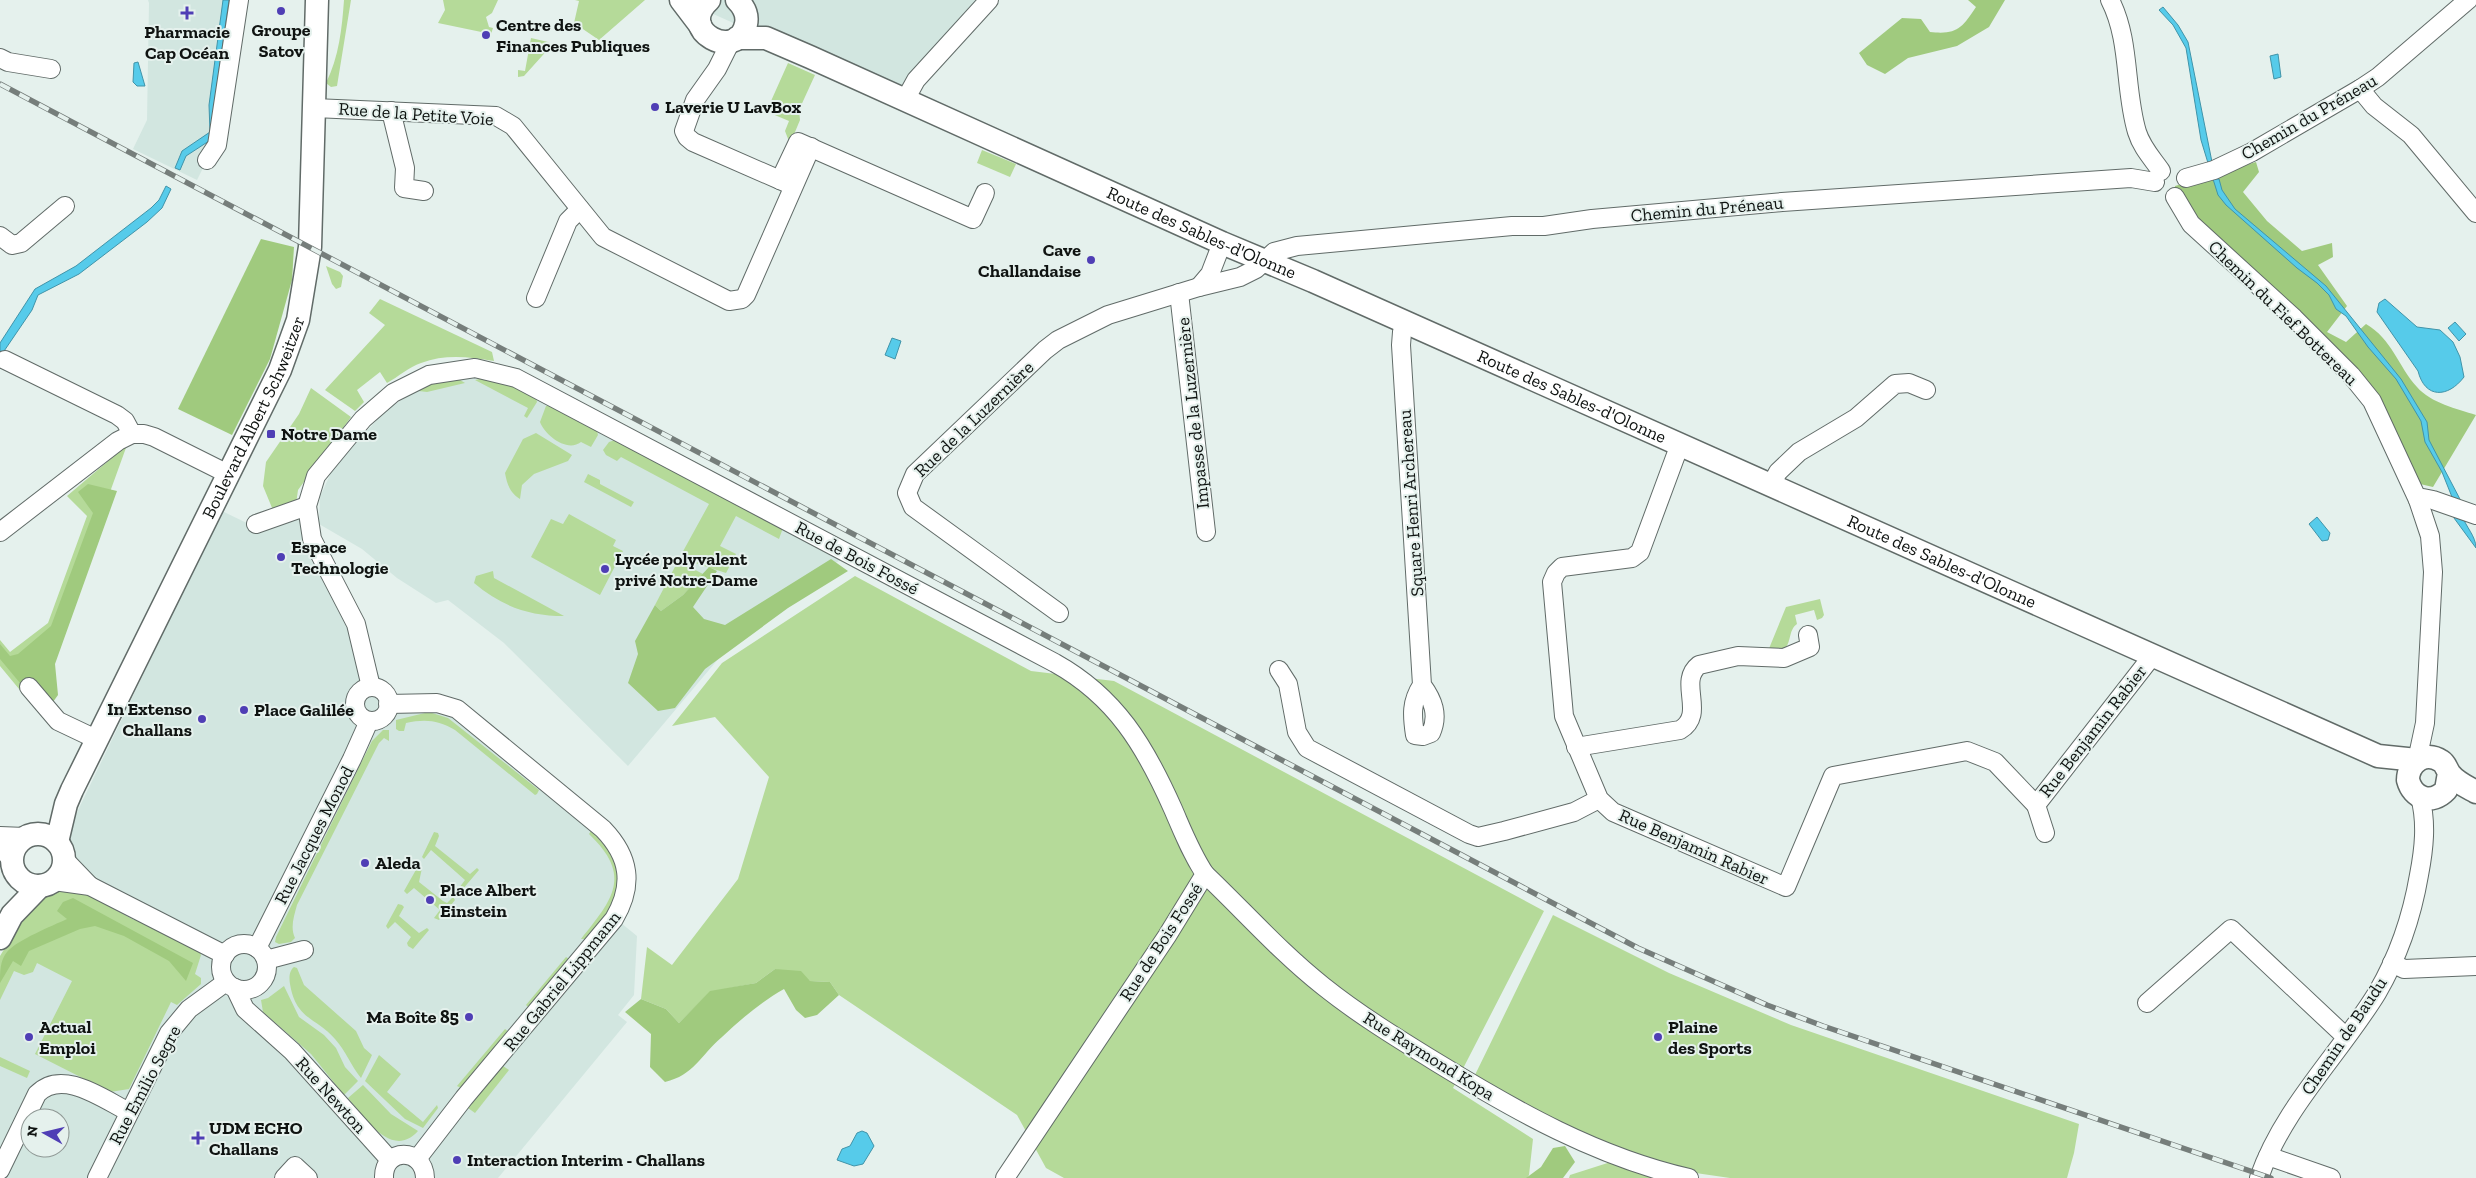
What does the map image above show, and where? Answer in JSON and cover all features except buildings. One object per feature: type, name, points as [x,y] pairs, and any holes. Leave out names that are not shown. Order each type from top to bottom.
[{"type":"main road","name":"Boulevard Albert Schweitzer","points":[[61,850],[66,804],[280,370],[300,312],[310,247],[317,0]]},
{"type":"main road","points":[[681,0],[703,30]]},
{"type":"main road","points":[[703,30],[701,10],[709,0]]},
{"type":"main road","points":[[734,39],[745,27],[742,6]]},
{"type":"main road","name":"Route des Sables-d'Olonne","points":[[742,6],[766,38]]},
{"type":"main road","name":"Route des Sables-d'Olonne","points":[[703,30],[719,42],[734,39],[766,38],[1222,243],[1680,444],[2378,756],[2427,792],[2476,803]]},
{"type":"main road","name":"Route des Sables-d'Olonne","points":[[2378,756],[2431,762],[2476,792]]},
{"type":"main road","points":[[2431,762],[2448,785],[2427,792],[2410,769],[2431,762]]},
{"type":"main road","name":"Boulevard Albert Schweitzer","points":[[30,836],[66,804]]},
{"type":"main road","points":[[0,938],[12,915],[60,875],[61,850],[51,837],[30,836],[18,843],[9,860],[12,915]]},
{"type":"main road","points":[[9,860],[21,880],[30,885],[47,884]]},
{"type":"street","points":[[207,160],[218,145],[239,0]]},
{"type":"street","points":[[905,100],[916,80],[990,0]]},
{"type":"street","points":[[2110,0],[2120,26],[2137,131],[2145,152],[2158,176],[2162,195],[2175,197],[2183,192],[2186,178],[2180,170],[2175,168],[2158,176]]},
{"type":"street","name":"Chemin du Préneau","points":[[2186,178],[2214,170],[2252,152],[2360,89],[2378,77],[2468,0]]},
{"type":"street","points":[[703,30],[709,49],[708,79]]},
{"type":"street","points":[[734,39],[717,69],[708,79],[695,100],[685,124],[687,137],[693,142],[787,184],[798,142],[973,218],[984,192]]},
{"type":"street","points":[[0,58],[8,62],[51,69]]},
{"type":"street","points":[[2360,89],[2374,106],[2411,135],[2476,213]]},
{"type":"street","name":"Rue de la Petite Voie","points":[[314,108],[496,116],[513,126],[603,237],[729,301],[742,299],[746,295],[787,184]]},
{"type":"street","points":[[392,111],[405,168],[404,188],[424,191]]},
{"type":"street","name":"Chemin du Préneau","points":[[1264,260],[1279,250],[1297,246],[1512,226],[1544,226],[1592,219],[1782,202],[2158,176]]},
{"type":"street","name":"Chemin du Fief Bottereau","points":[[2175,197],[2191,224],[2294,318],[2351,375],[2372,401],[2418,500],[2430,536],[2433,553],[2433,602],[2425,723],[2431,762]]},
{"type":"street","points":[[0,236],[12,245],[21,243],[64,206]]},
{"type":"street","points":[[536,298],[568,221],[580,209]]},
{"type":"street","points":[[1199,287],[1210,274],[1222,243]]},
{"type":"street","name":"Rue de la Luzernière","points":[[1059,613],[913,507],[907,493],[909,484],[915,474],[1052,345],[1108,315],[1199,287],[1240,277],[1256,269],[1264,260]]},
{"type":"street","name":"Impasse de la Luzernière","points":[[1179,294],[1206,532]]},
{"type":"street","name":"Square Henri Archereau","points":[[1406,323],[1402,332],[1401,346],[1422,685]]},
{"type":"street","points":[[5,360],[117,415],[125,421],[132,434]]},
{"type":"street","name":"Rue de Bois Fossé","points":[[372,687],[356,624],[312,539],[307,506],[316,476],[363,419],[393,394],[429,375],[475,368],[516,378],[1077,675],[1110,704],[1139,744],[1173,809],[1187,844],[1205,874],[1167,936],[1005,1178]]},
{"type":"street","points":[[1771,485],[1778,472],[1799,452],[1856,418],[1895,384],[1909,383],[1926,390]]},
{"type":"street","points":[[0,532],[118,441],[132,434],[144,434],[154,437],[228,474]]},
{"type":"street","name":"Rue Benjamin Rabier","points":[[1680,444],[1640,552],[1632,558],[1562,567],[1556,573],[1552,582],[1562,707],[1576,747],[1598,799],[1613,812],[1786,887],[1833,776],[1966,751],[1995,762],[2036,804],[2153,655]]},
{"type":"street","points":[[2418,500],[2423,498],[2433,500],[2476,515]]},
{"type":"street","points":[[256,524],[307,506]]},
{"type":"street","points":[[1576,747],[1680,730],[1686,726],[1692,717],[1690,679],[1692,672],[1699,665],[1738,656],[1784,658],[1810,648],[1808,635]]},
{"type":"street","points":[[1278,670],[1288,684],[1296,732],[1307,748],[1469,834],[1478,837],[1504,831],[1574,812],[1598,799]]},
{"type":"street","points":[[29,686],[58,721],[98,740]]},
{"type":"street","points":[[372,687],[382,690],[388,697],[388,704],[385,714],[378,720],[369,721],[361,717],[356,710],[354,701],[358,693],[365,688],[372,687]]},
{"type":"street","name":"Rue Gabriel Lippmann","points":[[388,704],[437,703],[457,709],[603,829],[621,850],[627,879],[622,906],[614,919],[464,1098],[417,1159]]},
{"type":"street","name":"Rue Jacques Monod","points":[[261,954],[369,721]]},
{"type":"street","name":"Chemin de Baudu","points":[[2259,1178],[2285,1123],[2377,993],[2392,963],[2415,901],[2426,829],[2427,792]]},
{"type":"street","points":[[2036,804],[2045,833]]},
{"type":"street","points":[[0,836],[30,836]]},
{"type":"street","points":[[61,850],[90,886],[224,955]]},
{"type":"street","name":"Rue Raymond Kopa","points":[[1205,874],[1295,962],[1338,997],[1387,1031],[1476,1086],[1568,1136],[1664,1172],[1689,1178]]},
{"type":"street","points":[[47,884],[90,886]]},
{"type":"street","points":[[2147,1003],[2230,929],[2346,1037]]},
{"type":"street","points":[[261,954],[266,975],[257,986],[242,990],[230,985],[222,972],[224,955],[231,948],[239,945],[261,954],[304,950]]},
{"type":"street","points":[[2392,963],[2404,969],[2476,966]]},
{"type":"street","name":"Rue Newton","points":[[230,985],[245,1009],[292,1051],[390,1160]]},
{"type":"street","name":"Rue Emilio Segre","points":[[97,1178],[169,1033],[189,1009],[230,985]]},
{"type":"street","name":"Rue Newton","points":[[257,986],[255,1008],[270,1033]]},
{"type":"street","points":[[0,1170],[37,1094],[44,1086],[60,1082],[73,1085],[129,1112]]},
{"type":"street","points":[[384,1178],[384,1170],[390,1160],[399,1155],[409,1155],[417,1159],[425,1169],[425,1178]]},
{"type":"street","points":[[2268,1156],[2332,1178]]},
{"type":"street","points":[[284,1178],[295,1166],[308,1178]]},
{"type":"shaded area","points":[[148,0],[243,0],[207,160],[197,180],[133,149],[147,120]]},
{"type":"shaded area","points":[[682,0],[976,0],[983,7],[905,100]]},
{"type":"shaded area","name":"Lycée polyvalent privé Notre-Dame","points":[[492,378],[514,386],[841,560],[751,609],[725,651],[628,766],[504,643],[448,600],[436,603],[397,578],[362,549],[319,524],[320,497],[333,468],[385,411],[409,395],[438,382]]},
{"type":"shaded area","points":[[313,506],[316,537],[372,663],[393,700],[458,700],[620,834],[628,847],[635,870],[632,902],[621,923],[637,936],[634,995],[618,1015],[627,1022],[498,1178],[0,1178],[0,968],[61,940],[72,860],[68,847],[68,831],[222,511],[257,528]]},
{"type":"green space","points":[[344,0],[351,0],[337,86],[331,87],[326,83],[337,53]]},
{"type":"green space","points":[[443,0],[498,0],[492,13],[486,17],[489,27],[493,28],[491,34],[438,23],[445,10]]},
{"type":"green space","points":[[575,0],[645,0],[599,40],[574,23],[579,1]]},
{"type":"green space","points":[[1968,0],[2005,0],[1989,27],[1957,46],[1908,58],[1885,74],[1867,65],[1859,53],[1902,18],[1921,19],[1930,32],[1953,31],[1967,20],[1976,7]]},
{"type":"green space","points":[[531,38],[548,42],[551,46],[524,76],[518,77],[518,70],[525,71]]},
{"type":"green space","points":[[788,63],[815,75],[799,110],[800,120],[790,144],[785,131],[789,121],[767,110]]},
{"type":"green space","points":[[982,150],[1016,164],[1010,177],[977,163]]},
{"type":"green space","points":[[2256,162],[2259,172],[2243,192],[2267,221],[2302,251],[2332,243],[2333,257],[2318,265],[2347,306],[2327,332],[2346,342],[2366,324],[2375,330],[2389,345],[2410,379],[2423,393],[2445,405],[2476,415],[2433,487],[2420,484],[2377,393],[2350,362],[2174,196],[2175,186]]},
{"type":"green space","points":[[261,239],[294,247],[292,280],[270,359],[232,435],[178,409]]},
{"type":"green space","points":[[326,266],[340,272],[343,276],[341,287],[336,289],[332,284]]},
{"type":"green space","points":[[380,299],[492,352],[494,361],[457,357],[439,358],[412,367],[387,383],[380,372],[357,390],[364,402],[355,411],[325,390],[385,325],[369,313]]},
{"type":"green space","points":[[493,376],[535,394],[537,402],[527,418],[524,416],[528,408],[475,380]]},
{"type":"green space","points":[[455,377],[465,383],[427,392],[410,390],[433,381]]},
{"type":"green space","points":[[311,388],[351,417],[298,490],[296,504],[275,515],[263,486],[266,462],[299,414]]},
{"type":"green space","points":[[555,405],[596,427],[598,435],[591,447],[581,442],[575,445],[563,444],[551,437],[540,422],[546,406]]},
{"type":"green space","points":[[536,433],[572,455],[568,461],[534,474],[522,485],[520,499],[510,488],[505,473],[523,439]]},
{"type":"green space","points":[[618,439],[784,525],[779,539],[736,516],[720,546],[736,554],[726,573],[695,563],[681,555],[709,504],[621,457],[617,461],[606,455],[603,450],[609,442]]},
{"type":"green space","points":[[127,445],[42,680],[24,695],[0,666],[0,640],[10,652],[48,623],[87,516],[67,496]]},
{"type":"green space","points":[[588,474],[600,480],[600,484],[634,502],[631,507],[584,482]]},
{"type":"green space","points":[[88,484],[117,491],[55,664],[58,695],[45,713],[0,659],[0,644],[10,656],[18,654],[51,626],[93,513],[78,492]]},
{"type":"green space","points":[[569,514],[616,540],[613,546],[623,551],[600,595],[531,557],[551,519],[563,524]]},
{"type":"green space","points":[[831,559],[848,571],[788,608],[705,669],[675,708],[658,711],[628,683],[638,654],[635,641],[655,605],[661,611],[683,595],[709,567],[717,571],[693,607],[704,619],[725,625]]},
{"type":"green space","points":[[678,561],[703,574],[683,595],[661,611],[655,605]]},
{"type":"green space","points":[[493,571],[494,578],[564,616],[527,612],[505,604],[474,583],[476,576]]},
{"type":"green space","points":[[855,576],[1031,671],[1114,681],[1544,911],[1453,1088],[1533,1139],[1529,1175],[1527,1178],[1064,1178],[1046,1168],[1017,1115],[839,995],[830,982],[810,981],[775,969],[756,983],[710,992],[679,1023],[666,1009],[641,999],[647,947],[672,965],[738,879],[769,777],[715,717],[672,726],[722,663]]},
{"type":"green space","points":[[1820,599],[1824,615],[1822,618],[1817,620],[1814,610],[1795,615],[1797,624],[1792,630],[1786,648],[1783,651],[1768,651],[1786,607]]},
{"type":"green space","points":[[429,712],[448,718],[539,790],[537,794],[535,795],[449,727],[437,722],[419,721],[406,723],[404,731],[396,729],[396,720]]},
{"type":"green space","points":[[383,730],[389,730],[389,741],[384,738],[379,743],[297,905],[293,926],[295,938],[291,942],[279,944],[275,942],[276,937],[372,741]]},
{"type":"green space","points":[[591,831],[604,845],[613,859],[618,873],[618,886],[615,899],[608,913],[585,939],[581,939],[602,912],[614,887],[611,862],[603,849],[589,834]]},
{"type":"green space","points":[[434,832],[438,833],[439,836],[435,846],[470,874],[477,868],[479,870],[462,890],[459,888],[465,880],[431,850],[424,859],[422,857]]},
{"type":"green space","points":[[417,868],[422,868],[419,882],[447,903],[453,897],[455,900],[439,920],[434,918],[440,910],[414,888],[407,894],[404,891]]},
{"type":"green space","points":[[54,890],[85,893],[134,920],[146,920],[197,946],[201,955],[195,974],[201,978],[201,984],[177,1005],[171,1002],[129,1089],[110,1092],[35,1054],[72,981],[37,963],[33,972],[24,975],[14,971],[0,1000],[0,956],[34,900]]},
{"type":"green space","points":[[73,898],[193,963],[186,981],[169,961],[124,936],[95,926],[80,929],[29,951],[21,966],[13,961],[0,983],[0,970],[7,952],[26,938],[67,919],[57,911],[63,902]]},
{"type":"green space","points":[[398,904],[404,907],[399,916],[419,933],[427,928],[429,930],[413,949],[407,943],[411,937],[395,922],[388,929],[386,926]]},
{"type":"green space","name":"Plaine des Sports","points":[[1553,915],[1669,973],[1791,1025],[2079,1124],[2067,1178],[1730,1178],[1682,1171],[1595,1141],[1474,1077]]},
{"type":"green space","points":[[566,957],[569,959],[529,1008],[526,1005]]},
{"type":"green space","points":[[294,967],[297,968],[304,985],[356,1031],[364,1048],[372,1055],[361,1078],[335,1039],[308,1017],[297,1005],[290,984],[290,973]]},
{"type":"green space","points":[[775,969],[801,971],[810,981],[830,982],[839,995],[817,1015],[805,1018],[796,1010],[784,989],[767,999],[744,1017],[683,1075],[665,1082],[650,1067],[651,1034],[625,1012],[641,999],[666,1009],[679,1023],[710,991],[756,983]]},
{"type":"green space","points":[[284,986],[299,1017],[324,1035],[336,1048],[345,1067],[358,1081],[344,1095],[311,1054],[263,1012],[261,1000],[268,998]]},
{"type":"green space","points":[[505,1029],[509,1032],[465,1086],[461,1088],[457,1086]]},
{"type":"green space","points":[[379,1055],[401,1074],[387,1092],[423,1122],[437,1105],[438,1108],[423,1128],[405,1119],[365,1081]]},
{"type":"green space","points":[[0,1057],[30,1071],[27,1078],[0,1066]]},
{"type":"green space","points":[[503,1066],[509,1070],[475,1113],[468,1108]]},
{"type":"green space","points":[[363,1085],[391,1114],[418,1131],[408,1139],[398,1141],[389,1139],[380,1133],[362,1116],[348,1098]]},
{"type":"green space","points":[[1565,1146],[1575,1162],[1563,1178],[1526,1178],[1541,1167],[1553,1148]]},
{"type":"green space","points":[[1617,1160],[1661,1178],[1569,1178],[1570,1175]]},
{"type":"water","points":[[223,0],[229,0],[209,141],[186,156],[180,170],[175,168],[182,151],[210,132],[209,105]]},
{"type":"water","points":[[2163,7],[2178,25],[2188,42],[2212,162],[2208,163],[2201,140],[2186,48],[2173,25],[2159,10]]},
{"type":"water","points":[[2278,54],[2281,77],[2274,79],[2270,56]]},
{"type":"water","points":[[138,62],[145,86],[137,86],[133,82],[134,63]]},
{"type":"water","points":[[2213,179],[2219,179],[2222,190],[2235,209],[2326,286],[2401,379],[2427,422],[2429,440],[2462,503],[2454,502],[2442,472],[2425,442],[2421,421],[2396,379],[2368,347],[2346,316],[2336,309],[2329,295],[2226,205],[2218,195]]},
{"type":"water","points":[[166,186],[171,189],[162,208],[147,222],[79,274],[38,295],[32,310],[0,357],[0,343],[35,289],[76,266],[151,208],[159,200]]},
{"type":"water","points":[[2385,299],[2417,327],[2440,330],[2453,342],[2460,357],[2464,377],[2458,384],[2444,392],[2431,391],[2426,387],[2418,371],[2377,312],[2379,303]]},
{"type":"water","points":[[2455,322],[2466,334],[2459,341],[2448,328]]},
{"type":"water","points":[[892,338],[901,341],[895,359],[885,355]]},
{"type":"water","points":[[2454,514],[2462,515],[2474,539],[2476,548],[2454,518]]},
{"type":"water","points":[[2317,517],[2330,533],[2328,540],[2322,541],[2309,524]]},
{"type":"water","points":[[862,1131],[867,1133],[874,1146],[863,1164],[854,1166],[837,1160],[842,1149],[850,1146],[857,1133]]},
{"type":"railway","points":[[0,84],[1638,948],[1767,1005],[1823,1026],[2271,1178]]},
{"type":"place","name":"Groupe Satov","points":[[281,11]]},
{"type":"place","name":"Pharmacie Cap Océan","points":[[187,13]]},
{"type":"place","name":"Centre des Finances Publiques","points":[[486,35]]},
{"type":"place","name":"Laverie U LavBox","points":[[655,107]]},
{"type":"place","name":"Cave Challandaise","points":[[1091,260]]},
{"type":"place","name":"Notre Dame","points":[[271,434]]},
{"type":"place","name":"Espace Technologie","points":[[281,557]]},
{"type":"place","name":"Lycée polyvalent privé Notre-Dame","points":[[605,569]]},
{"type":"place","name":"Place Galilée","points":[[244,710]]},
{"type":"place","name":"In Extenso Challans","points":[[202,719]]},
{"type":"place","name":"Aleda","points":[[365,863]]},
{"type":"place","name":"Place Albert Einstein","points":[[430,900]]},
{"type":"place","name":"Ma Boîte 85","points":[[469,1017]]},
{"type":"place","name":"Actual Emploi","points":[[29,1037]]},
{"type":"place","name":"Plaine des Sports","points":[[1658,1037]]},
{"type":"place","name":"UDM ECHO Challans","points":[[198,1138]]},
{"type":"place","name":"Interaction Interim - Challans","points":[[457,1160]]}]
